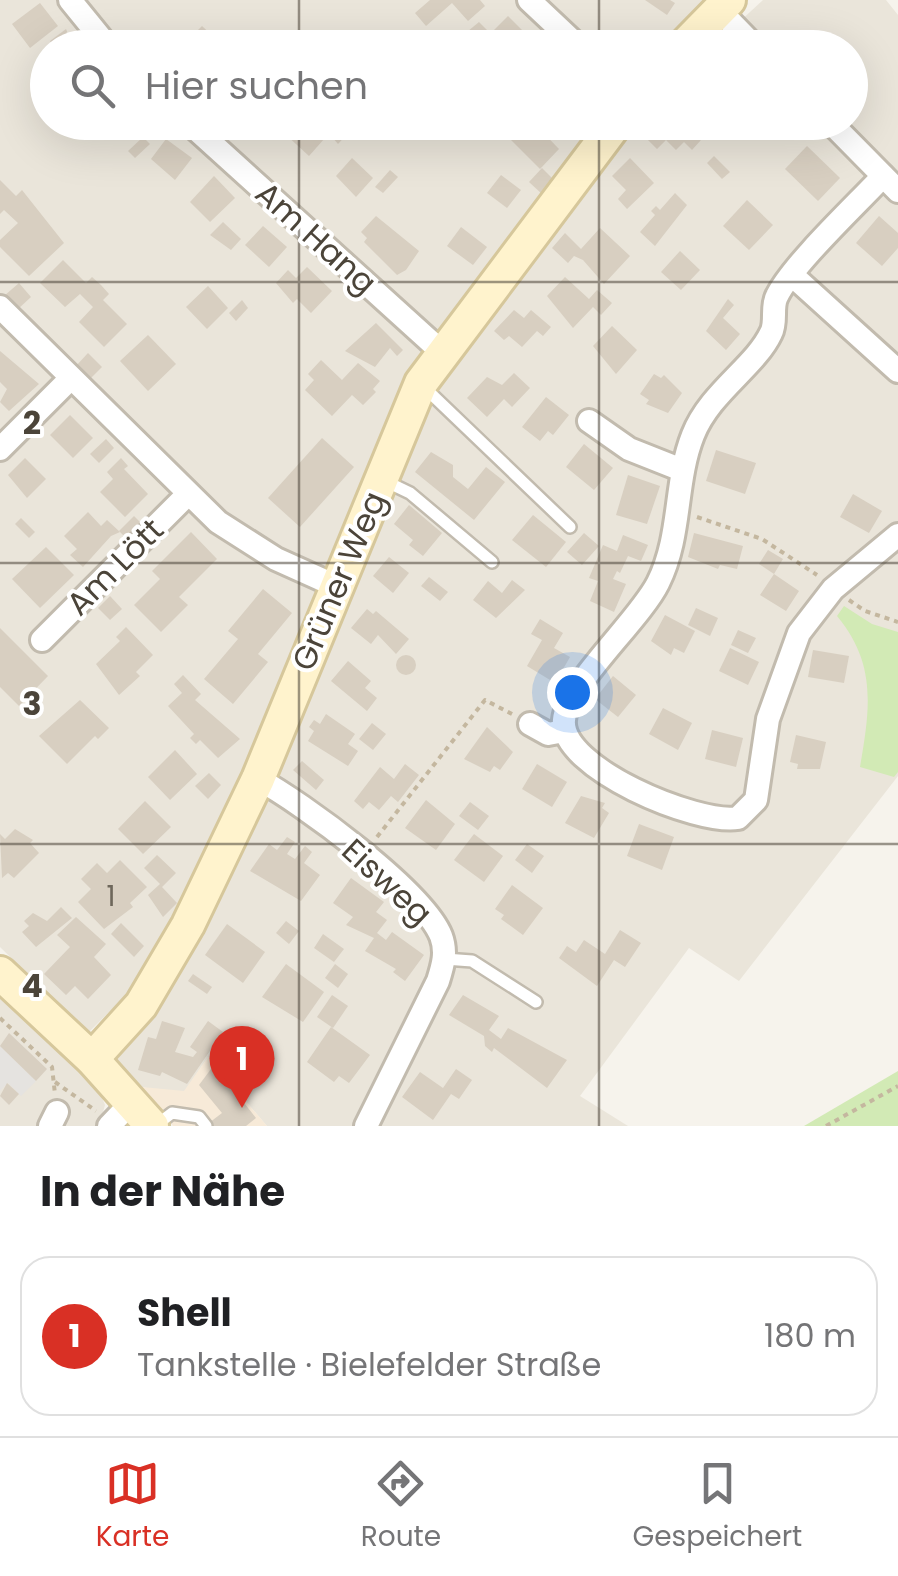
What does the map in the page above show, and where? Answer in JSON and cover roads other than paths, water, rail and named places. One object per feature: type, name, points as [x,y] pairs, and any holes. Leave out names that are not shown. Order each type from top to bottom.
[{"type":"street","points":[[70,0],[94,30]]},
{"type":"street","points":[[529,0],[561,30]]},
{"type":"street","points":[[700,30],[724,5],[743,30]]},
{"type":"street","name":"Am Hang","points":[[208,140],[444,352]]},
{"type":"street","name":"Grüner Weg","points":[[92,1059],[141,1005],[188,924],[258,779],[420,384],[604,140]]},
{"type":"street","points":[[848,140],[890,183],[793,276],[776,298],[772,332],[706,410],[682,470],[679,515],[658,582],[631,624],[575,692],[566,707],[564,732],[580,752],[640,793],[706,817],[738,818],[756,800],[768,719],[786,660],[799,633],[833,589],[898,535]]},
{"type":"street","points":[[793,276],[898,371]]},
{"type":"street","name":"Am Lött","points":[[0,308],[218,522],[276,559],[336,586]]},
{"type":"street","points":[[0,449],[71,378]]},
{"type":"street","points":[[588,421],[630,448],[682,470]]},
{"type":"street","name":"Am Lött","points":[[42,640],[188,494]]},
{"type":"street","points":[[530,724],[548,734],[564,732]]},
{"type":"street","name":"Eisweg","points":[[258,779],[288,795],[362,855],[431,918],[442,938],[445,958],[366,1126]]},
{"type":"street","points":[[0,972],[92,1059],[132,1121]]},
{"type":"lane","points":[[420,384],[570,527]]},
{"type":"lane","points":[[382,479],[410,494],[492,562]]},
{"type":"lane","points":[[445,958],[472,960],[536,1002]]},
{"type":"lane","points":[[132,1121],[172,1113],[199,1117],[206,1126]]},
{"type":"place","name":"Shell","points":[[242,1108]]}]
